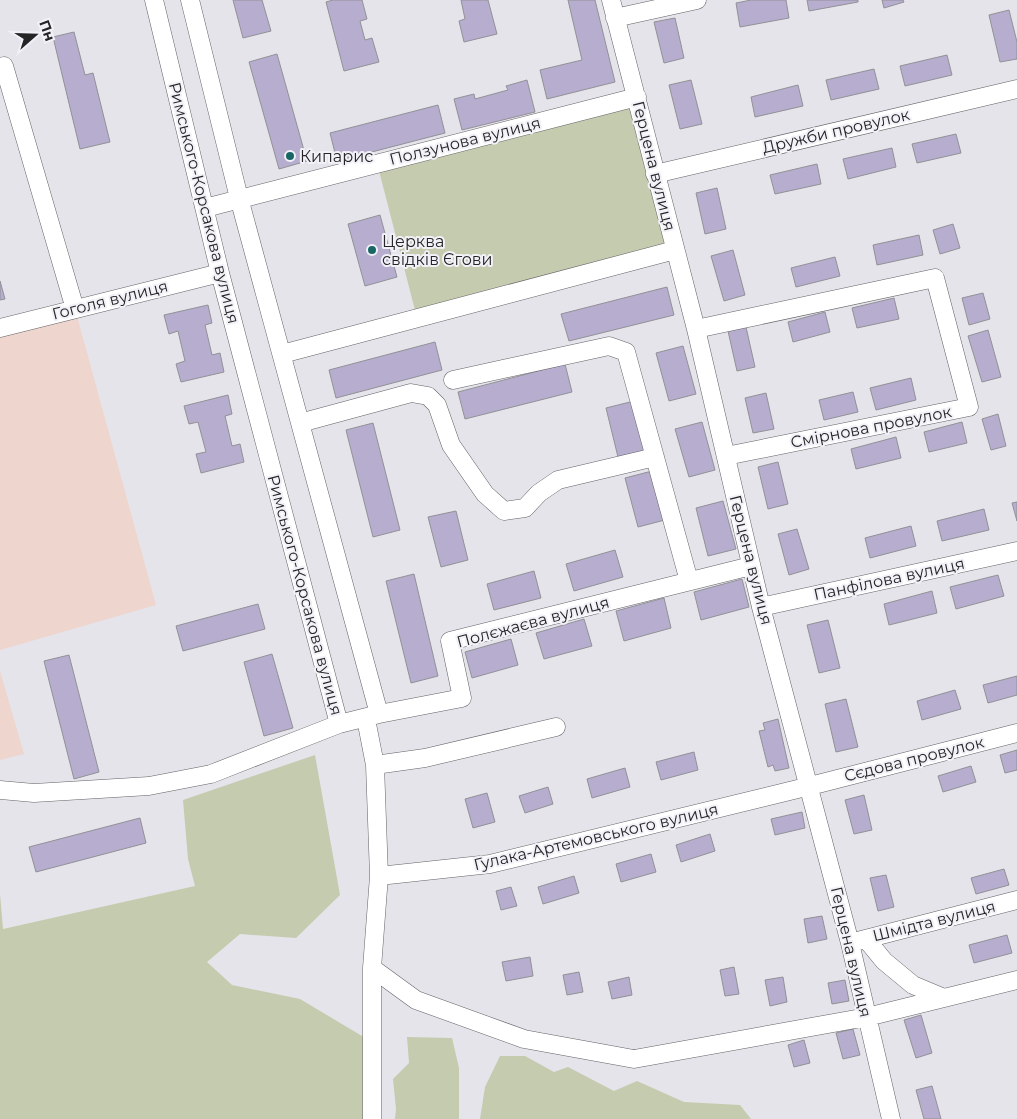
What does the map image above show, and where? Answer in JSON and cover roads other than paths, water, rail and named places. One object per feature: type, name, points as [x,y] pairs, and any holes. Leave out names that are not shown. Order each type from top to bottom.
[{"type":"street","name":"Римського-Корсакова вулиця","points":[[154,0],[220,273],[339,724],[372,717]]},
{"type":"street","points":[[190,0],[239,198],[300,423],[372,717],[379,876],[372,968],[372,1119]]},
{"type":"street","name":"Герцена вулиця","points":[[611,0],[696,329],[761,607],[810,786],[858,940],[867,1017],[891,1119]]},
{"type":"street","points":[[615,18],[697,0]]},
{"type":"street","points":[[4,66],[75,309]]},
{"type":"street","name":"Дружби провулок","points":[[655,174],[1017,89]]},
{"type":"street","name":"Ползунова вулиця","points":[[205,208],[637,97]]},
{"type":"street","points":[[282,354],[675,250]]},
{"type":"street","name":"Гоголя вулиця","points":[[0,328],[220,273]]},
{"type":"street","name":"Смірнова провулок","points":[[696,329],[935,278],[968,407],[726,456]]},
{"type":"street","points":[[453,380],[609,346],[626,352],[689,581]]},
{"type":"street","points":[[300,423],[411,393],[428,396],[437,405],[451,445],[484,494],[504,511],[525,508],[539,493],[558,480],[655,457]]},
{"type":"street","name":"Панфілова вулиця","points":[[761,607],[1017,552]]},
{"type":"street","name":"Полєжаєва вулиця","points":[[372,717],[462,698],[450,641],[751,566]]},
{"type":"street","points":[[0,790],[34,793],[150,786],[202,775],[339,724]]},
{"type":"street","points":[[375,765],[425,758],[556,727]]},
{"type":"street","name":"Сєдова провулок","points":[[810,786],[1017,733]]},
{"type":"street","name":"Гулака-Артемовського вулиця","points":[[379,876],[490,864],[810,786]]},
{"type":"street","name":"Шмідта вулиця","points":[[858,940],[1017,900]]},
{"type":"street","points":[[858,940],[913,985],[944,998]]},
{"type":"street","points":[[372,968],[416,1000],[524,1039],[634,1059],[867,1017],[1017,980]]},
{"type":"place","name":"Кипарис","points":[[290,156]]},
{"type":"place","name":"Церква свідків Єгови","points":[[372,250]]}]
